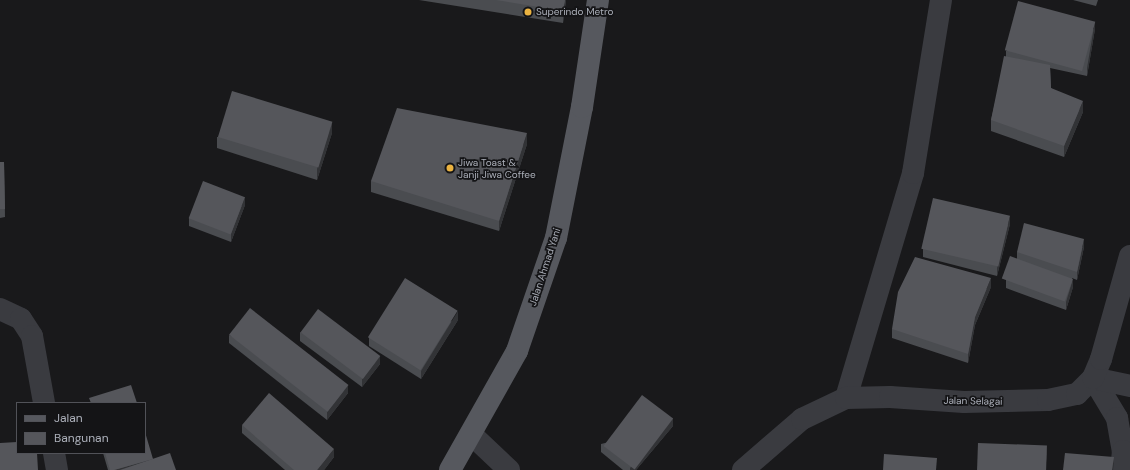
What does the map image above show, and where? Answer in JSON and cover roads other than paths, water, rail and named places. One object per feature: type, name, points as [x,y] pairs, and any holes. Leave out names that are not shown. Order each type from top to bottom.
[{"type":"main road","name":"Jalan Ahmad Yani","points":[[450,470],[472,435],[517,351],[556,238],[582,107],[598,0]]},
{"type":"street","points":[[846,398],[913,173],[941,0]]},
{"type":"street","name":"Jalan Selagai","points":[[743,470],[802,419],[846,398],[890,397],[964,402],[1048,400],[1077,394],[1093,378],[1101,359],[1130,256]]},
{"type":"street","points":[[0,309],[21,319],[32,336],[44,402]]},
{"type":"street","points":[[1093,378],[1130,386]]},
{"type":"street","points":[[1093,378],[1117,418],[1123,451],[1121,470]]},
{"type":"street","points":[[472,435],[509,470]]},
{"type":"street","points":[[54,454],[57,470]]},
{"type":"place","name":"Superindo Metro","points":[[528,12]]},
{"type":"place","name":"Jiwa Toast & Janji Jiwa Coffee","points":[[450,168]]}]
